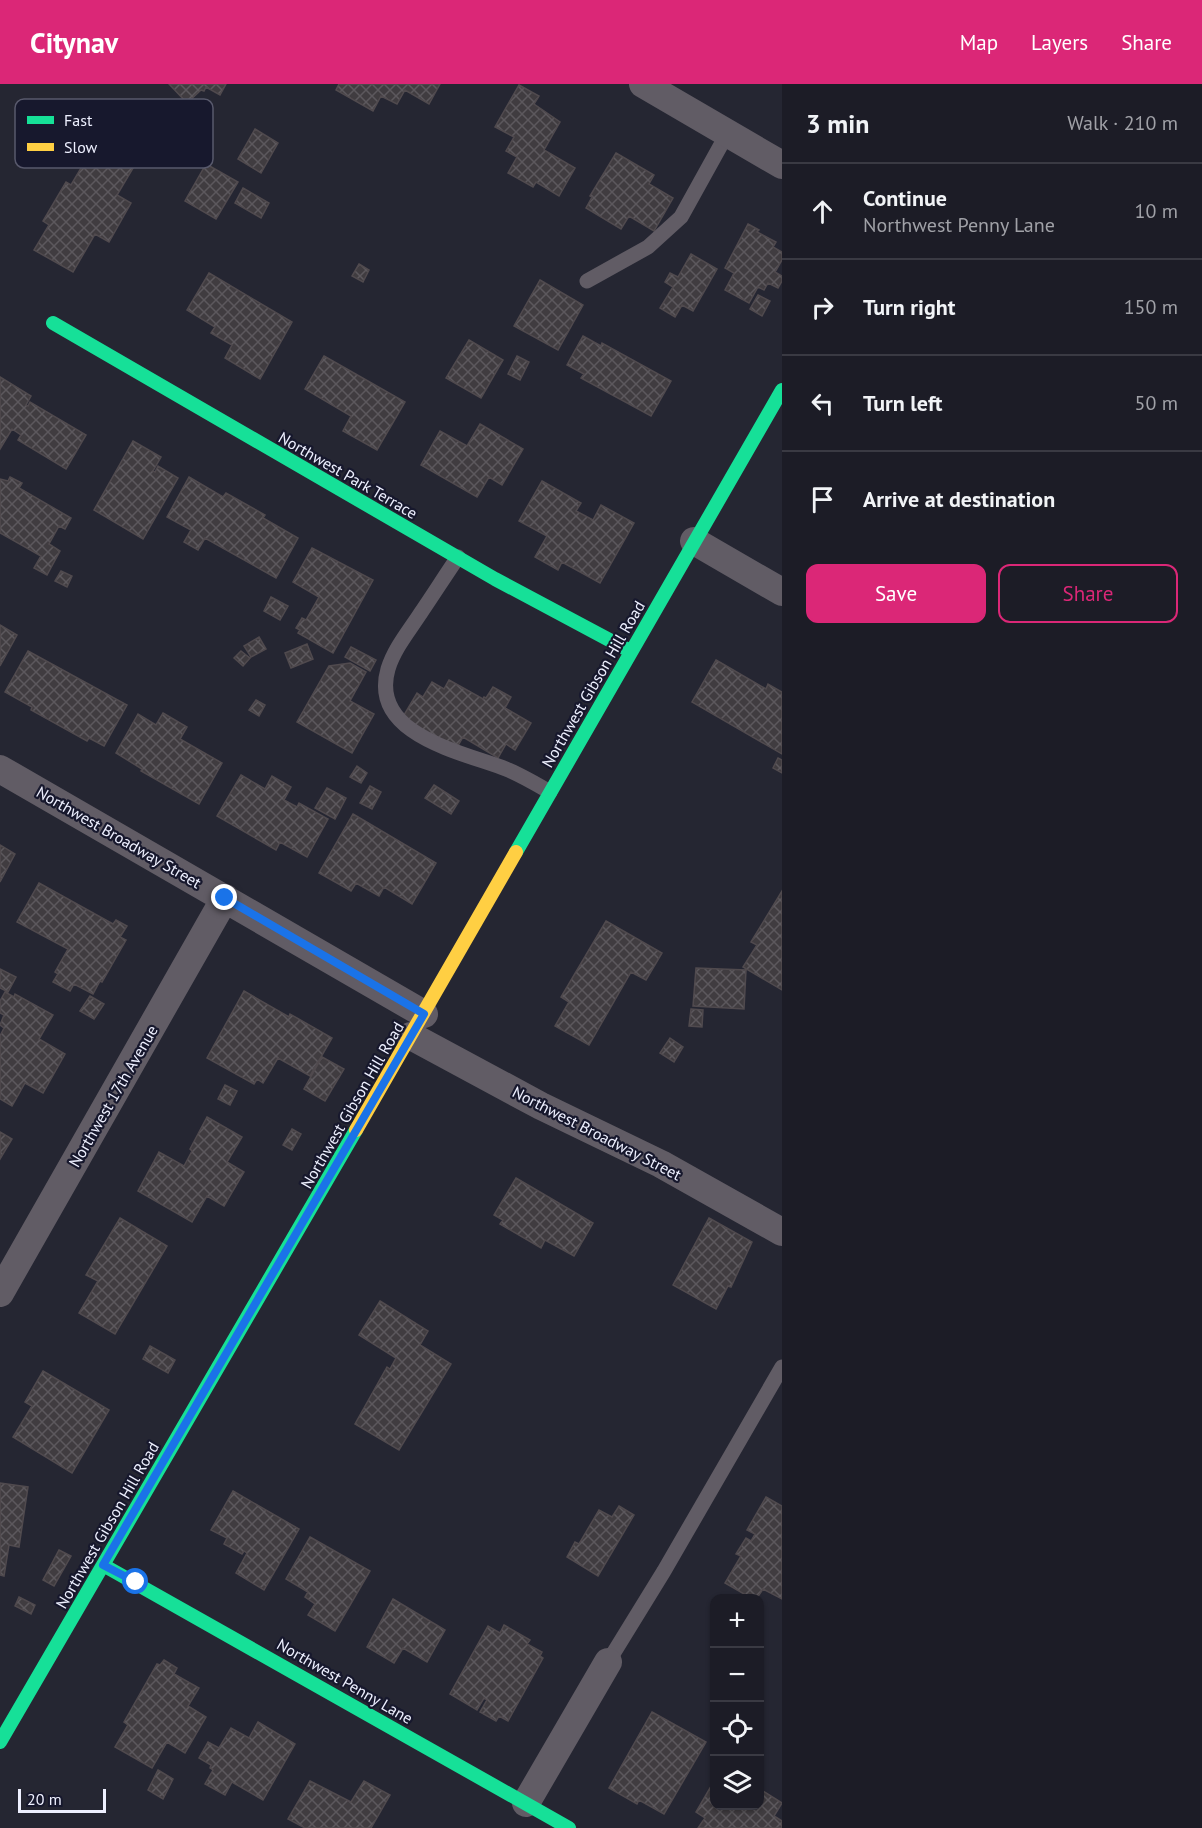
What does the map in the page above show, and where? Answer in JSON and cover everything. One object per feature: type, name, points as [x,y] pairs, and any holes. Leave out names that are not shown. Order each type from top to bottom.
[{"type":"main road","name":"Northwest Park Terrace","points":[[53,323],[458,557],[630,651]]},
{"type":"main road","name":"Northwest Gibson Hill Road","points":[[0,1742],[418,1025],[630,651],[782,390]]},
{"type":"main road","name":"Northwest Penny Lane","points":[[103,1565],[569,1828]]},
{"type":"street","points":[[643,84],[782,165]]},
{"type":"street","points":[[694,541],[782,592]]},
{"type":"street","name":"Northwest Broadway Street","points":[[0,769],[225,898],[541,1106],[661,1164],[782,1232]]},
{"type":"street","name":"Northwest 17th Avenue","points":[[0,1293],[225,898]]},
{"type":"street","points":[[526,1803],[608,1662]]},
{"type":"lane","points":[[587,281],[648,247],[681,217],[727,134]]},
{"type":"lane","points":[[458,557],[402,641],[388,669],[386,685],[388,705],[403,725],[412,730],[452,751],[509,770],[550,792]]},
{"type":"lane","points":[[608,1662],[664,1571],[782,1368]]},
{"type":"building","points":[[169,84],[226,84],[220,95],[206,87],[204,91],[201,90],[191,99],[183,99]]},
{"type":"building","points":[[339,84],[440,84],[429,104],[405,90],[397,104],[381,96],[373,111],[336,90]]},
{"type":"building","points":[[519,85],[539,96],[534,104],[560,122],[544,150],[575,168],[559,196],[536,182],[533,187],[508,173],[517,157],[506,151],[514,137],[495,127]]},
{"type":"building","points":[[255,129],[278,143],[261,173],[238,159]]},
{"type":"building","points":[[616,153],[654,175],[649,184],[673,198],[654,231],[629,216],[621,229],[586,208],[592,197],[590,196]]},
{"type":"building","points":[[81,168],[133,168],[117,195],[131,203],[109,242],[95,234],[73,272],[34,250],[49,225],[43,221],[66,182],[71,185]]},
{"type":"building","points":[[204,168],[213,168],[238,182],[216,219],[185,201]]},
{"type":"building","points":[[243,188],[269,203],[261,218],[235,203]]},
{"type":"building","points":[[748,224],[759,230],[757,232],[776,242],[773,247],[782,252],[782,260],[775,272],[782,276],[778,288],[768,283],[764,290],[758,287],[749,303],[725,290],[734,273],[725,268]]},
{"type":"building","points":[[691,254],[717,269],[693,311],[682,305],[675,317],[660,308],[673,287],[665,282],[670,273],[678,277]]},
{"type":"building","points":[[359,264],[369,270],[363,282],[352,276]]},
{"type":"building","points":[[209,273],[292,322],[260,379],[225,358],[232,345],[211,333],[215,327],[187,310]]},
{"type":"building","points":[[540,280],[583,305],[558,350],[514,326]]},
{"type":"building","points":[[758,295],[770,301],[762,316],[750,309]]},
{"type":"building","points":[[583,336],[601,346],[602,343],[671,381],[651,416],[581,378],[584,374],[567,365]]},
{"type":"building","points":[[469,340],[503,360],[481,398],[446,378]]},
{"type":"building","points":[[324,356],[405,402],[377,450],[343,431],[351,416],[305,389]]},
{"type":"building","points":[[517,356],[529,362],[520,380],[508,374]]},
{"type":"building","points":[[0,377],[31,396],[26,405],[28,406],[30,402],[86,435],[66,469],[18,440],[21,435],[12,429],[0,449]]},
{"type":"building","points":[[480,424],[523,449],[502,485],[489,477],[477,497],[421,465],[440,431],[467,446]]},
{"type":"building","points":[[133,441],[161,457],[153,471],[155,472],[158,466],[178,478],[143,539],[94,510]]},
{"type":"building","points":[[10,477],[22,483],[19,488],[71,518],[65,529],[59,526],[49,544],[60,551],[47,575],[34,568],[41,556],[0,533],[0,479],[8,481]]},
{"type":"building","points":[[189,477],[223,497],[226,493],[265,515],[263,518],[298,538],[276,578],[205,538],[198,550],[184,542],[191,530],[167,517]]},
{"type":"building","points":[[542,481],[581,503],[576,511],[593,520],[601,505],[634,523],[600,583],[562,562],[558,570],[535,557],[547,536],[519,521]]},
{"type":"building","points":[[312,548],[373,580],[333,653],[298,633],[300,630],[296,628],[302,618],[306,620],[319,597],[293,582]]},
{"type":"building","points":[[61,571],[72,576],[67,587],[55,581]]},
{"type":"building","points":[[271,597],[288,606],[280,620],[264,611]]},
{"type":"building","points":[[0,625],[17,635],[0,666]]},
{"type":"building","points":[[259,637],[266,649],[251,657],[244,646]]},
{"type":"building","points":[[307,644],[313,659],[291,668],[285,653]]},
{"type":"building","points":[[351,647],[376,660],[370,671],[345,657]]},
{"type":"building","points":[[28,651],[127,705],[104,746],[89,738],[87,741],[31,710],[32,707],[5,692]]},
{"type":"building","points":[[241,651],[250,658],[243,666],[234,658]]},
{"type":"building","points":[[716,660],[766,689],[768,684],[782,692],[782,754],[692,702]]},
{"type":"building","points":[[350,663],[366,672],[350,701],[374,714],[352,753],[297,722],[329,666]]},
{"type":"building","points":[[449,680],[483,699],[493,687],[511,697],[505,708],[531,723],[515,750],[506,744],[498,758],[463,737],[455,751],[401,720],[417,693],[423,697],[432,682],[444,689]]},
{"type":"building","points":[[256,700],[265,705],[259,716],[249,710]]},
{"type":"building","points":[[163,713],[187,727],[180,739],[222,763],[199,804],[141,771],[142,769],[116,753],[138,714],[156,725]]},
{"type":"building","points":[[778,758],[782,760],[782,773],[773,768]]},
{"type":"building","points":[[357,766],[367,773],[361,783],[350,777]]},
{"type":"building","points":[[241,775],[265,789],[272,776],[291,787],[284,800],[297,807],[299,803],[328,819],[307,857],[280,842],[276,850],[217,816]]},
{"type":"building","points":[[434,785],[459,801],[451,814],[425,798]]},
{"type":"building","points":[[370,786],[381,792],[372,809],[360,803]]},
{"type":"building","points":[[327,788],[346,798],[335,819],[315,808]]},
{"type":"building","points":[[353,814],[436,863],[412,904],[384,887],[379,896],[356,883],[351,891],[319,873]]},
{"type":"building","points":[[0,845],[15,854],[0,882]]},
{"type":"building","points":[[39,883],[113,924],[116,920],[127,926],[120,937],[126,940],[93,994],[74,984],[70,991],[53,982],[58,974],[55,972],[68,949],[17,922]]},
{"type":"building","points":[[782,891],[782,990],[743,967],[757,945],[751,942]]},
{"type":"building","points":[[606,921],[662,953],[646,980],[631,972],[589,1045],[555,1026],[569,1002],[561,997]]},
{"type":"building","points":[[696,968],[746,970],[744,1009],[693,1006]]},
{"type":"building","points":[[0,969],[16,977],[8,992],[0,988]]},
{"type":"building","points":[[244,991],[332,1038],[310,1076],[278,1058],[263,1083],[257,1079],[254,1084],[207,1058]]},
{"type":"building","points":[[5,992],[14,997],[15,994],[53,1015],[39,1039],[65,1054],[43,1093],[25,1083],[12,1106],[0,1099],[0,1036],[4,1028],[0,1025],[4,1015],[0,1013],[0,1001]]},
{"type":"building","points":[[90,996],[104,1004],[94,1019],[80,1011]]},
{"type":"building","points":[[691,1009],[703,1010],[702,1027],[689,1026]]},
{"type":"building","points":[[670,1038],[683,1047],[674,1062],[660,1053]]},
{"type":"building","points":[[322,1057],[344,1069],[325,1101],[304,1089]]},
{"type":"building","points":[[225,1085],[237,1091],[230,1105],[218,1099]]},
{"type":"building","points":[[207,1117],[242,1137],[227,1162],[244,1172],[224,1206],[207,1196],[192,1222],[138,1191],[159,1152],[184,1166]]},
{"type":"building","points":[[292,1129],[301,1134],[292,1150],[283,1145]]},
{"type":"building","points":[[0,1132],[12,1139],[0,1159]]},
{"type":"building","points":[[516,1178],[593,1223],[574,1256],[545,1240],[541,1248],[500,1224],[503,1220],[494,1215]]},
{"type":"building","points":[[120,1218],[167,1246],[115,1334],[79,1313],[98,1281],[86,1275]]},
{"type":"building","points":[[709,1218],[752,1242],[731,1287],[728,1286],[716,1309],[673,1285]]},
{"type":"building","points":[[380,1301],[428,1331],[420,1345],[451,1364],[399,1450],[355,1424],[387,1367],[390,1369],[396,1358],[359,1335]]},
{"type":"building","points":[[150,1346],[175,1360],[168,1373],[143,1359]]},
{"type":"building","points":[[43,1371],[109,1410],[72,1473],[13,1437],[32,1406],[25,1402]]},
{"type":"building","points":[[0,1483],[28,1487],[19,1547],[9,1545],[4,1576],[0,1575]]},
{"type":"building","points":[[233,1491],[299,1529],[264,1590],[236,1573],[247,1553],[244,1551],[242,1554],[224,1544],[227,1538],[211,1530]]},
{"type":"building","points":[[766,1497],[782,1506],[782,1599],[763,1589],[760,1594],[744,1594],[725,1583],[741,1556],[736,1554],[746,1538],[751,1541],[755,1534],[747,1530]]},
{"type":"building","points":[[619,1506],[634,1515],[598,1576],[567,1557],[575,1542],[579,1544],[599,1510],[612,1517]]},
{"type":"building","points":[[310,1537],[370,1571],[335,1631],[308,1615],[315,1604],[305,1597],[308,1592],[286,1579]]},
{"type":"building","points":[[59,1550],[71,1556],[54,1586],[43,1580]]},
{"type":"building","points":[[19,1597],[35,1605],[31,1614],[15,1606]]},
{"type":"building","points":[[393,1599],[445,1630],[427,1662],[403,1648],[394,1663],[367,1647]]},
{"type":"building","points":[[504,1625],[530,1640],[527,1644],[542,1652],[540,1656],[543,1658],[508,1721],[499,1716],[496,1721],[480,1712],[487,1700],[484,1698],[477,1710],[450,1694],[488,1626],[500,1633]]},
{"type":"building","points":[[164,1660],[177,1668],[174,1674],[199,1688],[188,1706],[206,1717],[185,1753],[167,1742],[152,1768],[115,1747],[128,1725],[124,1722],[157,1664],[160,1665]]},
{"type":"building","points":[[652,1712],[706,1742],[664,1814],[639,1800],[637,1804],[609,1788]]},
{"type":"building","points":[[258,1722],[295,1744],[263,1800],[232,1782],[225,1795],[205,1784],[213,1770],[210,1768],[211,1765],[199,1758],[208,1742],[219,1748],[231,1728],[249,1738]]},
{"type":"building","points":[[158,1770],[173,1779],[163,1799],[148,1790]]},
{"type":"building","points":[[310,1781],[351,1802],[364,1781],[390,1795],[371,1828],[305,1828],[288,1819]]},
{"type":"building","points":[[710,1788],[710,1810],[764,1810],[764,1792],[782,1803],[774,1816],[782,1821],[782,1828],[698,1828],[705,1818],[696,1812]]},
{"type":"traffic: fast","points":[[53,323],[495,579],[630,651]]},
{"type":"traffic: fast","points":[[516,852],[782,390]]},
{"type":"traffic: fast","points":[[0,1742],[356,1130]]},
{"type":"traffic: fast","points":[[103,1565],[569,1828]]},
{"type":"traffic: slow","points":[[356,1130],[516,852]]},
{"type":"route","points":[[136,1582],[103,1565],[424,1014],[225,898]]}]
